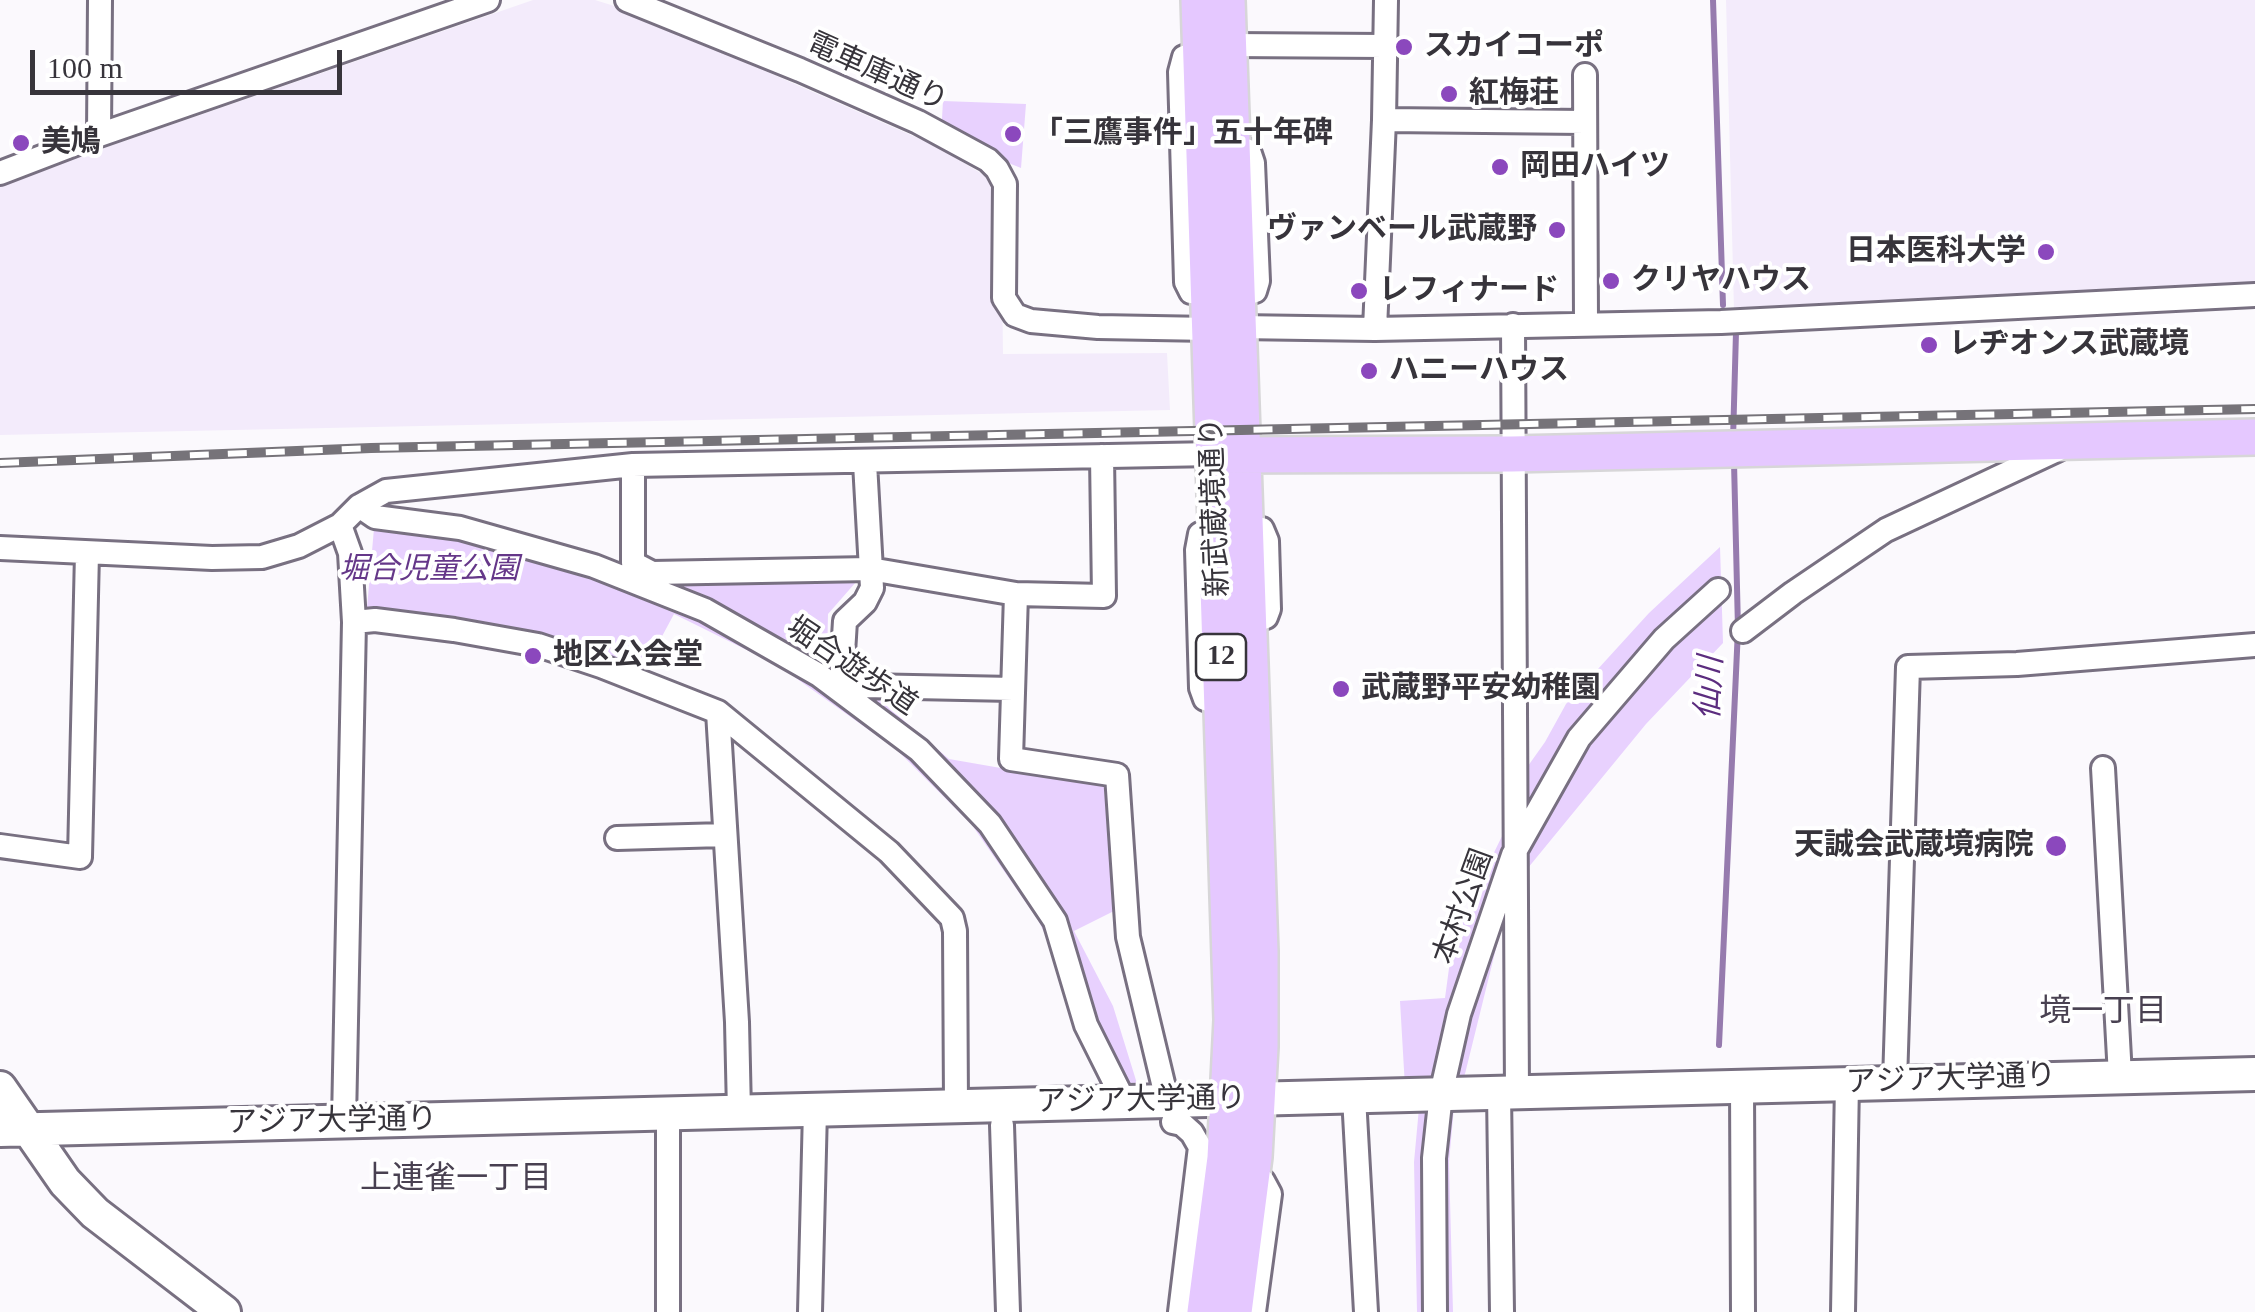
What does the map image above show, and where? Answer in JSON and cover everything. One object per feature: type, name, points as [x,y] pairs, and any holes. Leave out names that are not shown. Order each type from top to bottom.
[{"type":"main road","name":"新武蔵境通り","points":[[1199,0],[1215,48],[1232,145],[1224,311]]},
{"type":"main road","name":"新武蔵境通り","points":[[1228,0],[1215,48],[1231,526],[1222,704],[1232,1004],[1252,1180],[1234,1312]]},
{"type":"main road","points":[[1228,455],[1512,454],[2255,437]]},
{"type":"main road","name":"新武蔵境通り","points":[[1205,1312],[1244,1099],[1260,951],[1248,623],[1231,526]]},
{"type":"street","points":[[99,135],[100,0]]},
{"type":"street","points":[[0,173],[488,0]]},
{"type":"street","name":"電車庫通り","points":[[627,0],[902,115],[988,160],[1005,184],[1004,298],[1014,315],[1032,321],[1098,327],[1224,311]]},
{"type":"street","points":[[1374,329],[1386,0]]},
{"type":"street","points":[[1215,48],[1386,46]]},
{"type":"street","points":[[1585,75],[1586,323]]},
{"type":"street","points":[[1384,120],[1585,122]]},
{"type":"street","points":[[1224,311],[1374,329],[1721,322],[2255,295]]},
{"type":"street","points":[[1502,1312],[1513,855],[1512,325]]},
{"type":"street","points":[[1743,631],[1793,592],[1886,530],[2077,441]]},
{"type":"street","points":[[0,548],[212,558],[262,556],[299,546],[340,525],[359,506],[386,491],[633,465],[1228,455]]},
{"type":"street","points":[[633,465],[632,562],[652,573],[870,569],[1016,594],[1104,596],[1102,456]]},
{"type":"street","points":[[865,463],[872,588],[866,602],[845,621],[842,669],[864,686],[1014,689]]},
{"type":"street","name":"堀合遊歩道","points":[[359,506],[376,517],[460,528],[594,566],[705,610],[819,675],[919,750],[990,824],[1055,922],[1086,1025],[1124,1101]]},
{"type":"street","points":[[340,525],[350,553],[354,622],[344,1121]]},
{"type":"street","points":[[0,846],[80,857],[87,553]]},
{"type":"street","name":"本村公園","points":[[1435,1312],[1434,1158],[1441,1094],[1458,1014],[1513,855],[1579,738],[1664,639],[1718,590]]},
{"type":"street","points":[[1016,594],[1011,759],[1117,775],[1128,937],[1170,1111],[1200,1147],[1180,1312]]},
{"type":"street","points":[[354,622],[374,620],[538,645],[718,712],[889,852],[952,918],[956,1106]]},
{"type":"street","points":[[1895,1082],[1908,667],[2017,664],[2255,645]]},
{"type":"street","points":[[718,712],[739,1112]]},
{"type":"street","points":[[2103,768],[2120,1076]]},
{"type":"street","points":[[617,838],[724,835]]},
{"type":"street","name":"アジア大学通り","points":[[14,1130],[1124,1101],[1170,1111],[1244,1099],[2255,1074]]},
{"type":"street","points":[[1843,1312],[1847,1083]]},
{"type":"street","points":[[1742,1086],[1742,1312]]},
{"type":"street","points":[[0,1088],[14,1130],[95,1213],[224,1312]]},
{"type":"street","points":[[1354,1097],[1366,1312]]},
{"type":"street","points":[[810,1312],[815,1110]]},
{"type":"street","points":[[668,1114],[668,1312]]},
{"type":"street","points":[[1002,1125],[1008,1312]]},
{"type":"street","points":[[1252,1180],[1263,1181],[1270,1194],[1254,1312]]},
{"type":"shaded area","points":[[533,0],[595,0],[624,9],[936,146],[987,177],[1001,201],[1003,354],[1167,353],[1170,410],[0,435],[0,184]]},
{"type":"shaded area","points":[[1726,0],[2255,0],[2255,288],[1734,310]]},
{"type":"green space","points":[[943,101],[1026,104],[1021,168],[941,136]]},
{"type":"green space","name":"堀合児童公園","points":[[375,517],[645,586],[856,582],[828,614],[827,662],[949,759],[1104,786],[1114,911],[1074,931],[1113,1006],[1139,1090],[1105,1090],[1064,995],[1063,970],[1038,920],[972,825],[897,750],[779,666],[674,614],[645,668],[575,643],[480,622],[367,608]]},
{"type":"green space","points":[[1720,547],[1723,643],[1646,724],[1523,874],[1523,773],[1566,704],[1649,613]]},
{"type":"green space","points":[[1505,830],[1504,916],[1462,1086],[1405,1087],[1400,1001],[1445,998],[1452,946]]},
{"type":"green space","points":[[1454,1107],[1449,1162],[1453,1312],[1417,1312],[1414,1162],[1419,1108]]},
{"type":"waterway","name":"仙川","points":[[1713,0],[1723,305]]},
{"type":"waterway","name":"仙川","points":[[1733,440],[1736,332]]},
{"type":"waterway","name":"仙川","points":[[1719,1045],[1738,629],[1734,462]]},
{"type":"railway","points":[[0,463],[371,448],[2255,409]]},
{"type":"place","name":"スカイコーポ","points":[[1404,47]]},
{"type":"place","name":"紅梅荘","points":[[1449,94]]},
{"type":"place","name":"「三鷹事件」五十年碑","points":[[1013,134]]},
{"type":"place","name":"美鳩","points":[[21,143]]},
{"type":"place","name":"岡田ハイツ","points":[[1500,167]]},
{"type":"place","name":"ヴァンベール武蔵野","points":[[1557,230]]},
{"type":"place","name":"日本医科大学","points":[[2046,252]]},
{"type":"place","name":"クリヤハウス","points":[[1611,281]]},
{"type":"place","name":"レフィナード","points":[[1359,291]]},
{"type":"place","name":"レヂオンス武蔵境","points":[[1929,345]]},
{"type":"place","name":"ハニーハウス","points":[[1369,371]]},
{"type":"place","name":"地区公会堂","points":[[533,656]]},
{"type":"place","name":"武蔵野平安幼稚園","points":[[1341,689]]},
{"type":"place","name":"天誠会武蔵境病院","points":[[2056,846]]},
{"type":"district","name":"境一丁目","points":[[2103,1013]]},
{"type":"district","name":"上連雀一丁目","points":[[456,1180]]}]
